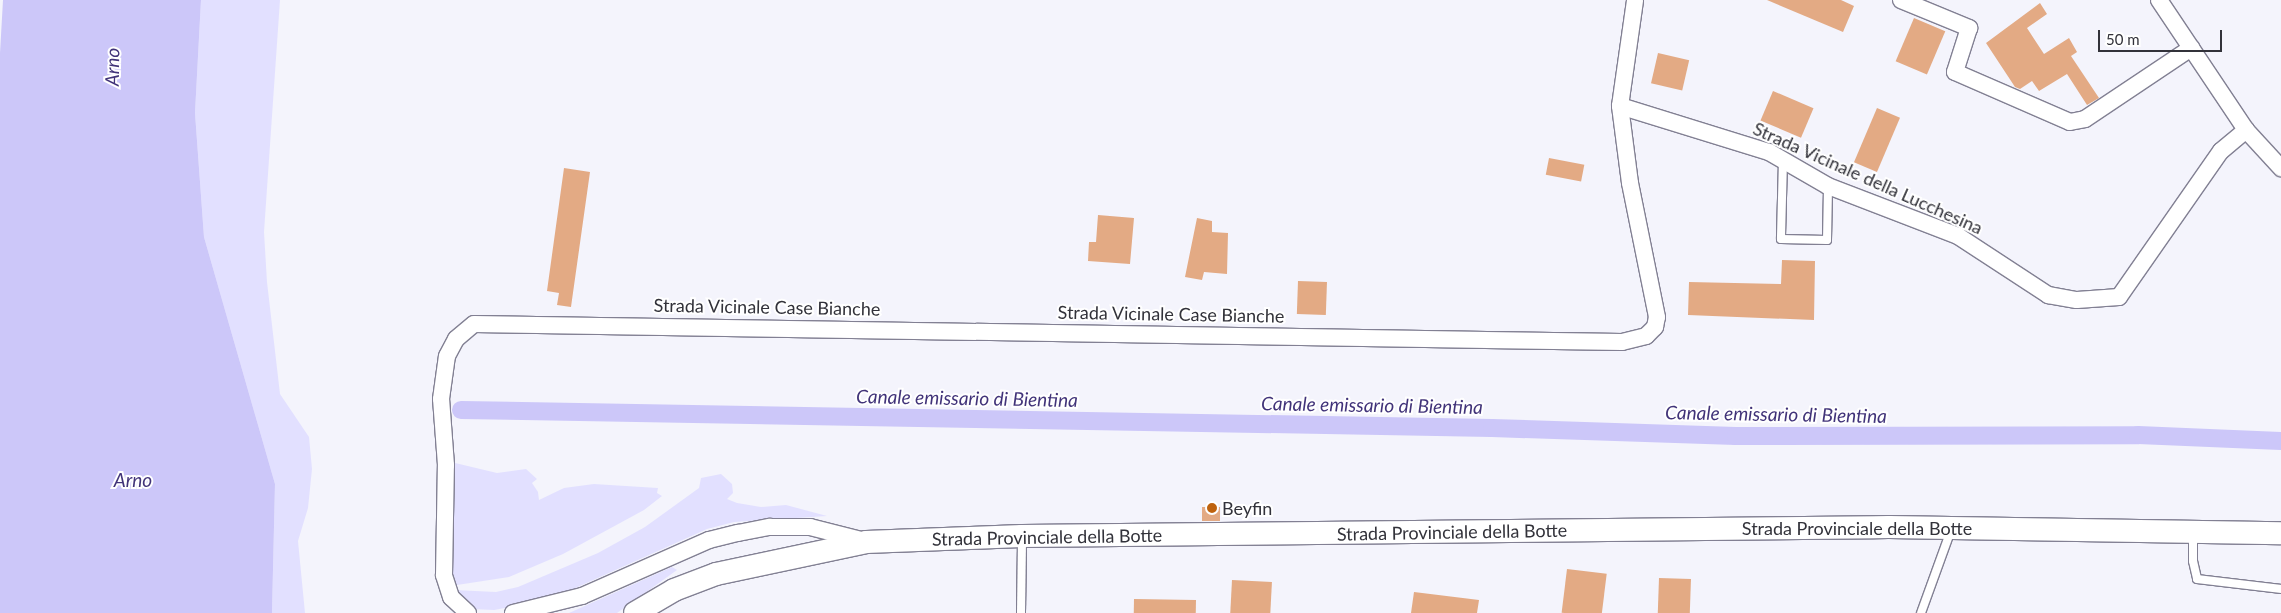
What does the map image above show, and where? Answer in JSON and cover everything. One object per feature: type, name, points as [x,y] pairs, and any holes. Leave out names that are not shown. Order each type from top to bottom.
[{"type":"main road","name":"Strada Provinciale della Botte","points":[[635,613],[674,590],[716,574],[866,542],[1022,536],[1952,528],[2193,529],[2281,533]]},
{"type":"street","name":"Strada Vicinale Case Bianche","points":[[468,613],[451,598],[443,563],[447,491],[441,381],[447,356],[461,333],[474,324],[485,322],[1632,341],[1651,332],[1657,317],[1630,183],[1620,106],[1635,0]]},
{"type":"street","points":[[1901,0],[1969,28],[1955,72],[2070,122],[2085,119],[2191,48]]},
{"type":"street","points":[[2159,0],[2246,130],[2281,168]]},
{"type":"street","name":"Strada Vicinale della Lucchesina","points":[[1620,106],[1753,146],[1783,158],[1828,186],[1958,236],[2048,295],[2077,300],[2112,299],[2119,296],[2221,152],[2246,130]]},
{"type":"street","points":[[513,613],[582,596],[702,542],[738,533],[770,527],[810,526],[866,542]]},
{"type":"lane","points":[[1783,158],[1781,239],[1827,240],[1828,186]]},
{"type":"lane","points":[[1921,613],[1952,528]]},
{"type":"lane","points":[[2193,529],[2193,561],[2197,579],[2281,589]]},
{"type":"lane","points":[[1021,613],[1022,536]]},
{"type":"shaded area","points":[[201,0],[280,0],[264,232],[267,282],[280,394],[309,437],[312,469],[308,508],[298,541],[305,613],[272,613],[275,484],[204,237],[195,113]]},
{"type":"shaded area","points":[[451,462],[497,473],[526,469],[537,479],[532,483],[538,492],[539,500],[564,488],[594,484],[658,488],[657,493],[662,496],[644,510],[563,554],[509,577],[457,585],[452,584]]},
{"type":"shaded area","points":[[721,474],[732,484],[733,493],[727,499],[737,503],[761,507],[786,505],[827,516],[734,522],[707,529],[562,594],[520,605],[494,610],[472,609],[454,590],[496,592],[518,587],[598,553],[645,527],[699,488],[701,478]]},
{"type":"shaded area","points":[[672,567],[677,570],[617,613],[569,613]]},
{"type":"water","name":"Arno","points":[[3,0],[201,0],[195,113],[204,237],[275,484],[272,613],[0,613],[0,53]]},
{"type":"building","points":[[1767,0],[1841,0],[1854,6],[1843,32]]},
{"type":"building","points":[[2040,3],[2047,14],[2027,28],[2044,54],[2069,38],[2077,52],[2071,56],[2099,98],[2087,105],[2067,74],[2039,91],[2032,81],[2020,89],[2015,87],[1986,43]]},
{"type":"building","points":[[1914,18],[1945,31],[1927,75],[1896,61]]},
{"type":"building","points":[[1658,53],[1689,60],[1682,90],[1651,83]]},
{"type":"building","points":[[1773,91],[1814,108],[1801,138],[1760,120]]},
{"type":"building","points":[[1877,108],[1900,118],[1877,172],[1854,162]]},
{"type":"building","points":[[1549,158],[1584,165],[1581,182],[1546,175]]},
{"type":"building","points":[[564,168],[590,172],[571,307],[557,305],[559,293],[547,291]]},
{"type":"building","points":[[1098,215],[1134,218],[1130,264],[1088,261],[1089,242],[1096,242]]},
{"type":"building","points":[[1197,218],[1212,221],[1212,232],[1228,233],[1227,274],[1204,272],[1202,280],[1185,277]]},
{"type":"building","points":[[1782,260],[1815,261],[1814,320],[1688,315],[1689,282],[1781,284]]},
{"type":"building","points":[[1298,281],[1327,282],[1326,315],[1297,314]]},
{"type":"building","points":[[1202,507],[1220,507],[1220,521],[1202,521]]},
{"type":"building","points":[[1567,569],[1607,574],[1602,613],[1562,613]]},
{"type":"building","points":[[1659,578],[1691,579],[1690,613],[1658,613]]},
{"type":"building","points":[[1232,580],[1272,582],[1270,613],[1230,613]]},
{"type":"building","points":[[1414,592],[1479,600],[1477,613],[1411,613]]},
{"type":"building","points":[[1134,599],[1196,600],[1196,613],[1134,613]]},
{"type":"waterway","name":"Canale emissario di Bientina","points":[[461,410],[1492,428],[1736,436],[2138,435],[2281,441]]},
{"type":"place","name":"Beyfin","points":[[1212,508]]}]
